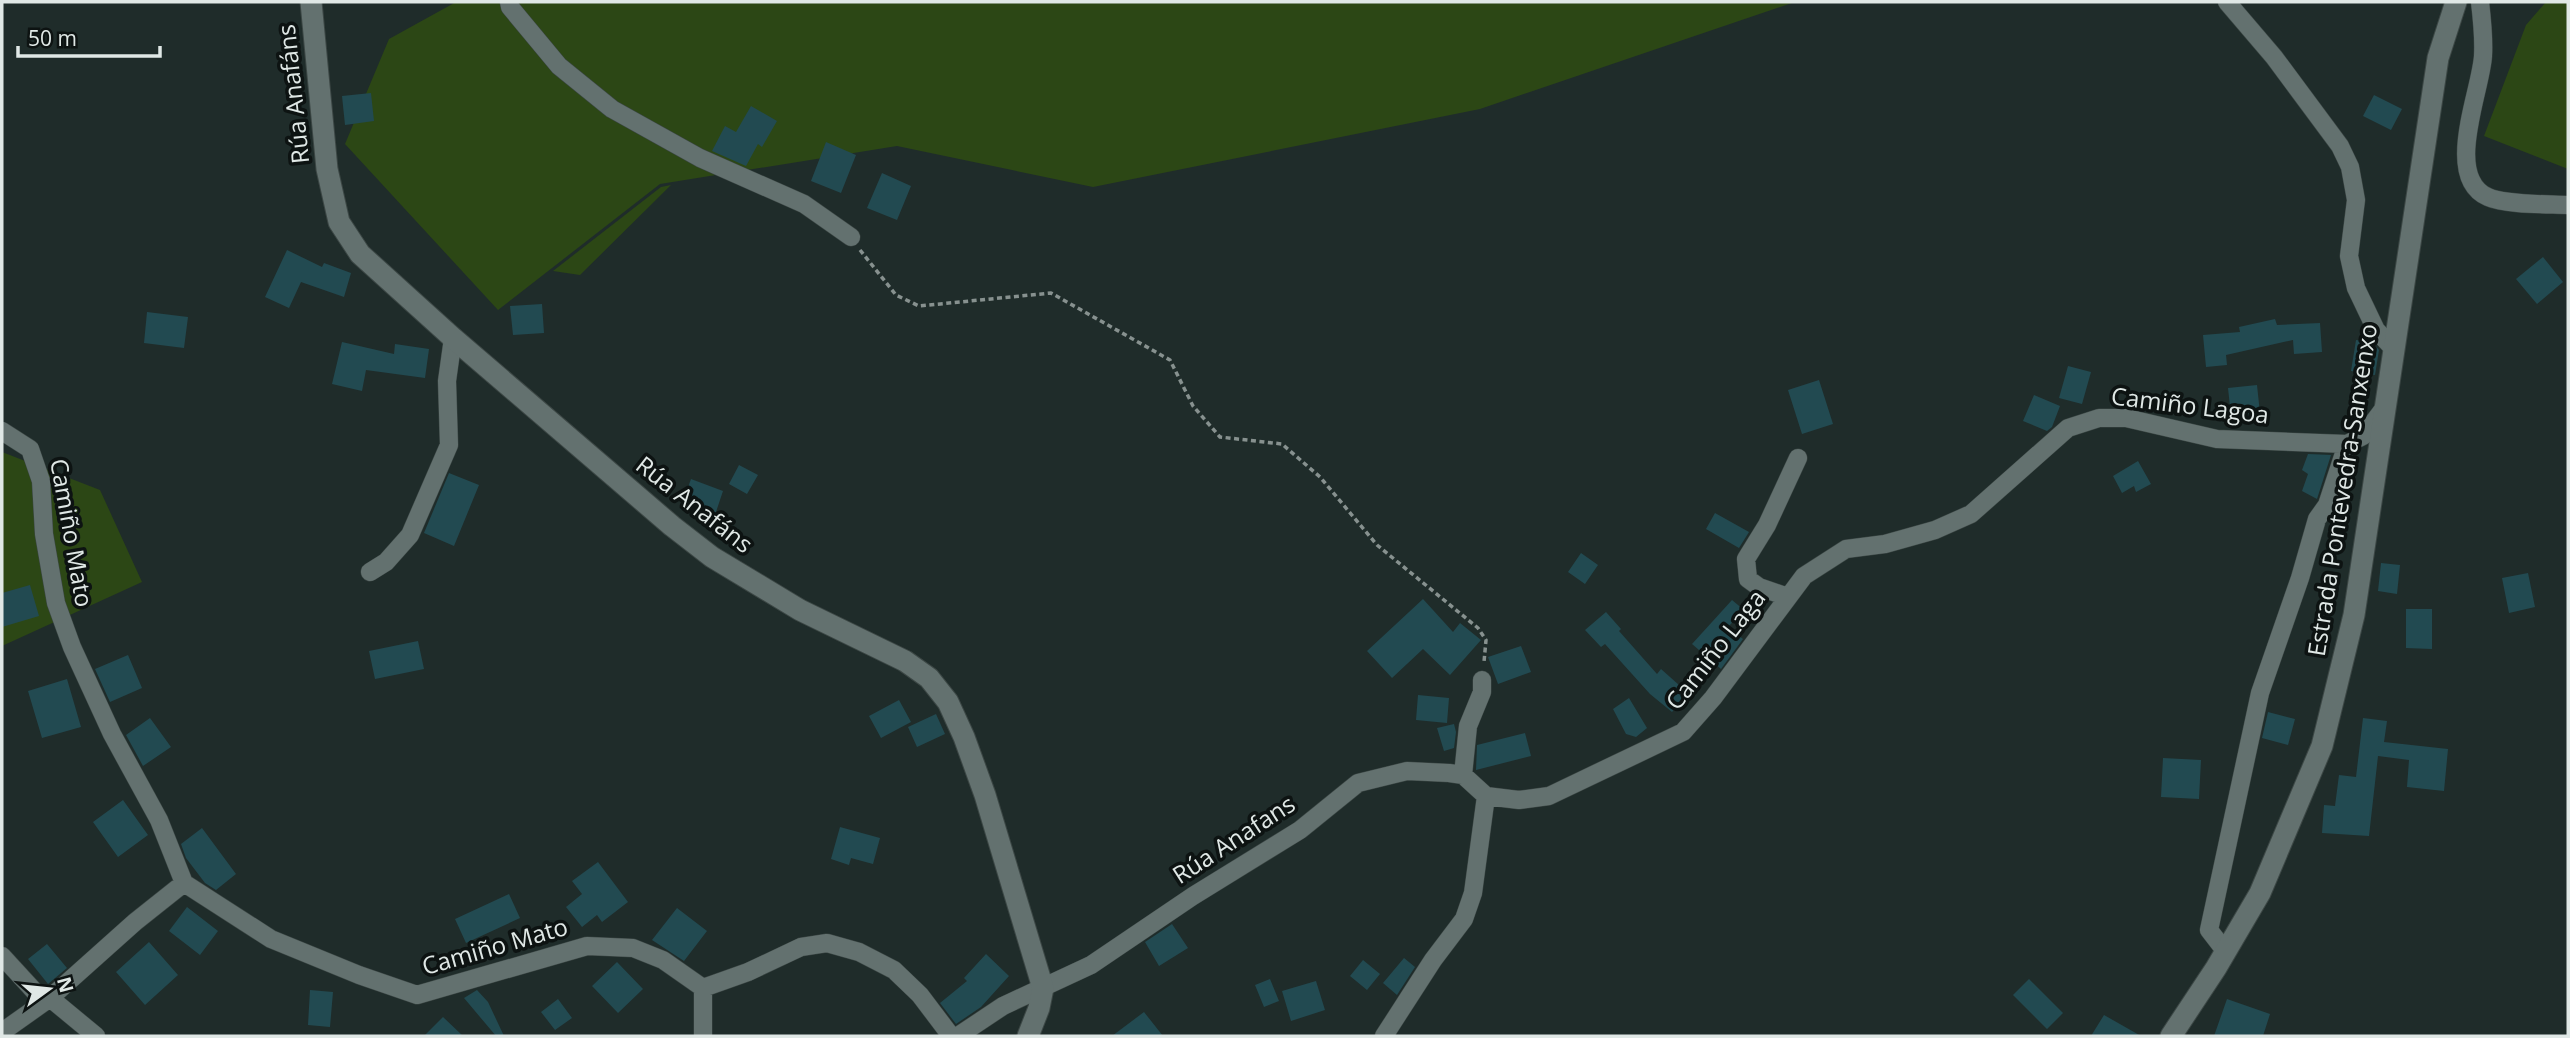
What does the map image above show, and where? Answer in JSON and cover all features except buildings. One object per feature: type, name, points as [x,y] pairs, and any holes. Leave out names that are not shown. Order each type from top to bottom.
[{"type":"street","name":"Rúa Anafáns","points":[[311,2],[327,169],[340,222],[360,254],[453,338],[672,526],[712,557],[778,598],[905,661],[929,678],[948,702],[964,737],[985,795],[1043,988]]},
{"type":"street","points":[[509,2],[510,7],[559,66],[612,109],[700,158],[804,204],[850,237]]},
{"type":"street","points":[[2227,2],[2274,57],[2340,146],[2350,167],[2356,200],[2349,257],[2356,288],[2376,330],[2393,348]]},
{"type":"street","name":"Estrada Pontevedra-Sanxenxo","points":[[2171,1036],[2226,952],[2260,893],[2322,746],[2354,615],[2438,58],[2456,2]]},
{"type":"street","points":[[2480,2],[2483,57],[2466,143],[2468,173],[2476,190],[2490,199],[2568,205]]},
{"type":"street","points":[[370,572],[386,562],[410,535],[449,446],[447,381],[453,338]]},
{"type":"street","points":[[2226,952],[2209,930],[2260,693],[2300,578],[2317,519],[2327,505],[2347,444],[2363,436],[2385,407]]},
{"type":"street","name":"Camiño Lagoa","points":[[1788,597],[1804,576],[1846,549],[1885,544],[1923,533],[1971,514],[2068,428],[2099,418],[2126,418],[2217,439],[2347,444]]},
{"type":"street","name":"Camiño Mato","points":[[2,432],[30,449],[41,481],[44,534],[56,603],[72,648],[112,734],[159,820],[184,883],[271,939],[417,995],[587,946],[634,948],[663,960],[703,988]]},
{"type":"street","points":[[1788,597],[1759,587],[1748,579],[1746,559],[1767,525],[1798,458]]},
{"type":"street","name":"Camiño Laga","points":[[1486,796],[1519,800],[1549,796],[1683,732],[1713,698],[1788,597]]},
{"type":"street","points":[[1384,1036],[1433,960],[1464,919],[1473,893],[1486,796],[1462,775],[1468,726],[1482,691],[1482,680]]},
{"type":"street","name":"Rúa Anafans","points":[[958,1036],[1003,1006],[1091,965],[1193,896],[1300,830],[1358,783],[1407,771],[1462,775]]},
{"type":"street","points":[[2,1032],[50,998],[135,922],[184,883]]},
{"type":"street","points":[[703,1036],[703,988],[748,972],[801,947],[827,943],[859,952],[894,970],[920,995],[951,1036]]},
{"type":"street","points":[[2,956],[36,993],[50,998],[96,1036]]},
{"type":"street","points":[[1028,1036],[1039,1008],[1043,988]]},
{"type":"path","points":[[850,237],[896,295],[919,306],[1051,293],[1170,360],[1193,406],[1220,437],[1282,444],[1320,477],[1377,545],[1478,628],[1486,640],[1482,680]]},
{"type":"green space","points":[[456,2],[1795,2],[1480,109],[1093,187],[897,146],[660,184],[498,310],[345,144],[389,39]]},
{"type":"green space","points":[[2546,2],[2568,2],[2568,169],[2484,136],[2526,25]]},
{"type":"green space","points":[[671,185],[580,275],[553,271],[661,187]]},
{"type":"green space","points":[[2,452],[100,490],[142,582],[2,646]]}]
